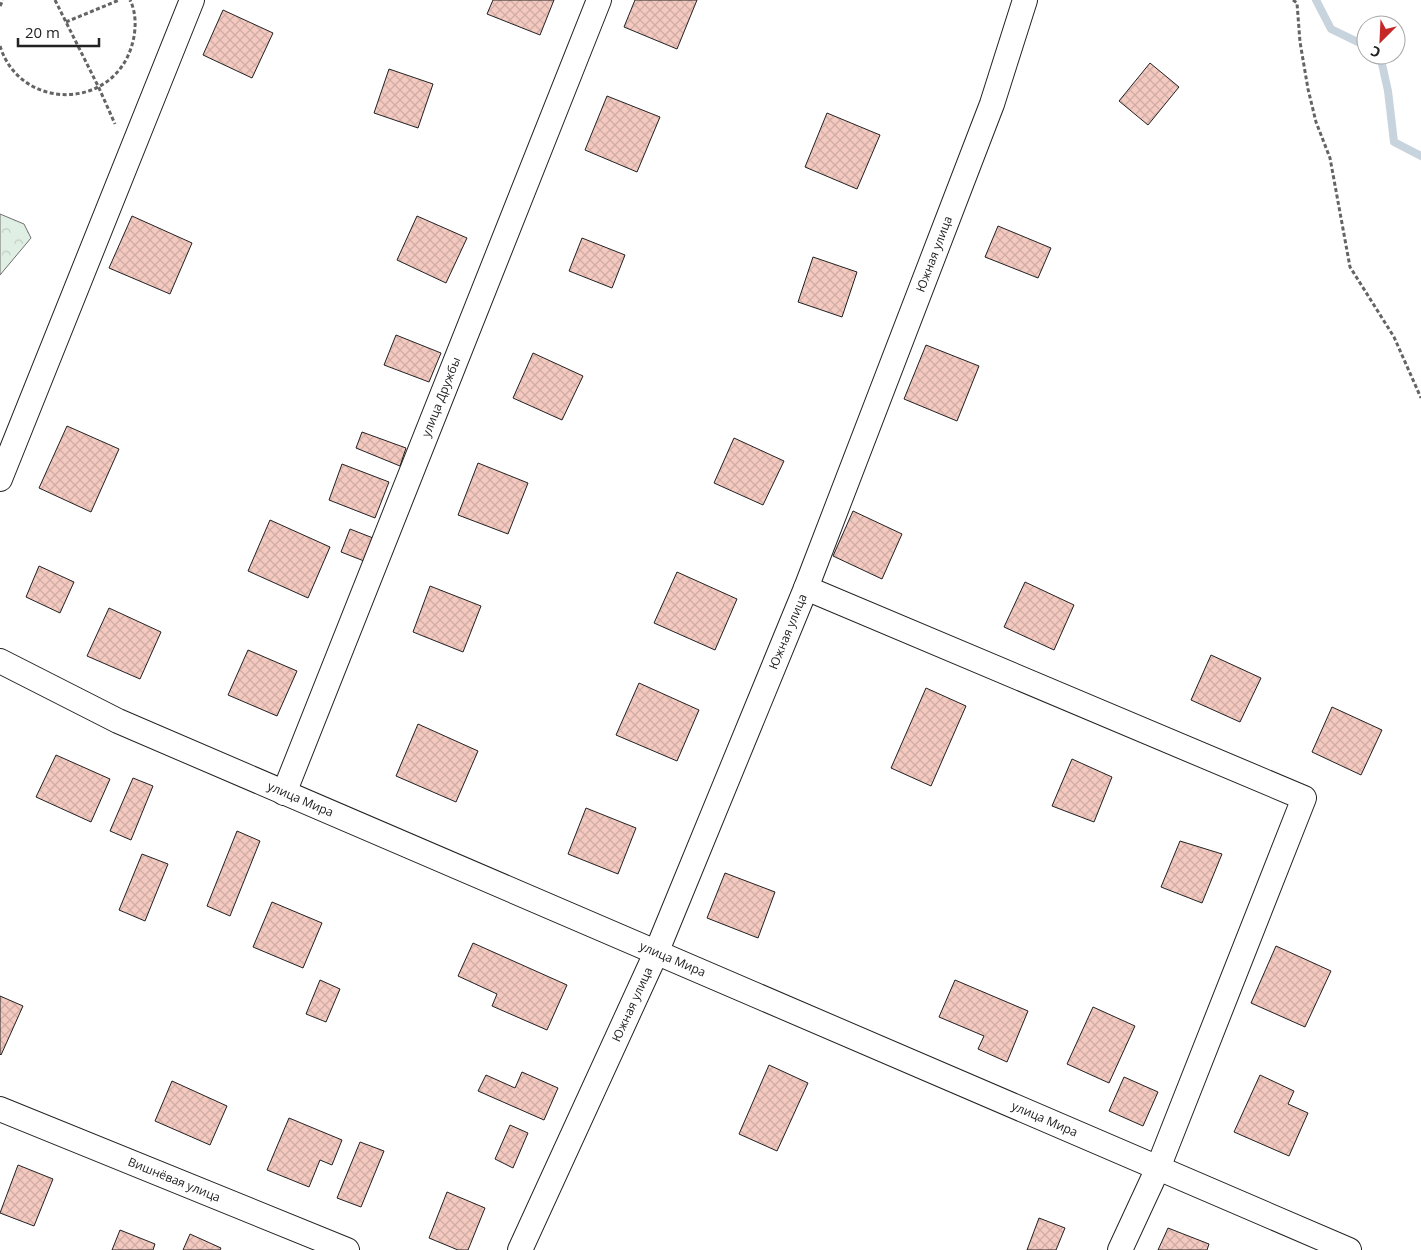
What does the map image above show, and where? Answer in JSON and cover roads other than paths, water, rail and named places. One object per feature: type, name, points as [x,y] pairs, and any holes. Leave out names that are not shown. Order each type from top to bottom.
[{"type":"street","points":[[0,479],[192,0]]},
{"type":"street","name":"улица Дружбы","points":[[284,793],[599,0]]},
{"type":"street","name":"Южная улица","points":[[520,1250],[656,954],[806,588],[992,104],[1025,0]]},
{"type":"street","points":[[806,588],[1304,798],[1158,1168],[1120,1250]]},
{"type":"street","name":"улица Мира","points":[[0,661],[118,721],[656,954],[1349,1250]]},
{"type":"street","name":"Вишнёвая улица","points":[[0,1109],[347,1250]]},
{"type":"waterway","points":[[1316,0],[1331,29],[1356,41]]},
{"type":"waterway","points":[[1382,65],[1388,91],[1394,142],[1421,156]]}]
